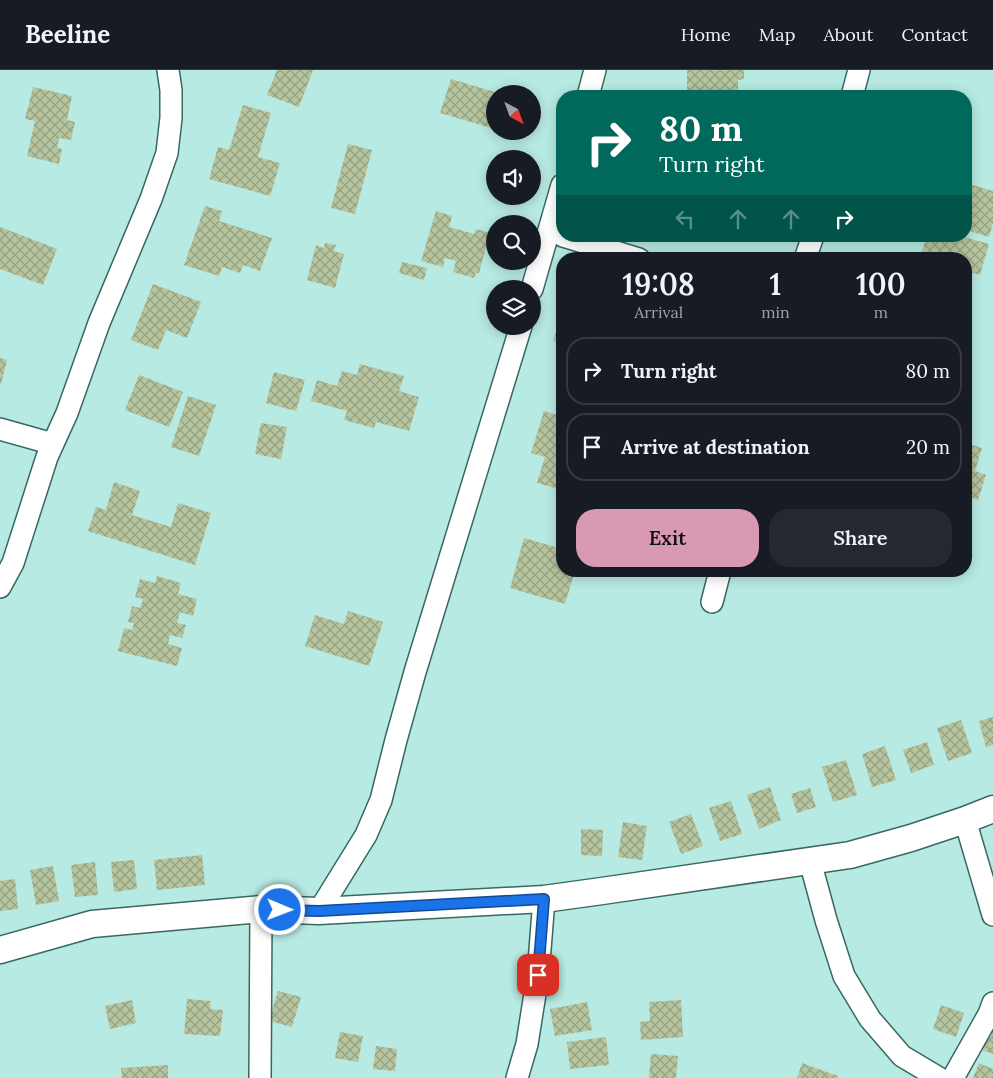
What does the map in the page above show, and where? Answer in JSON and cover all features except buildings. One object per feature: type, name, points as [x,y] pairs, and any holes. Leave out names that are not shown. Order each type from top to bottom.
[{"type":"street","points":[[0,587],[12,563],[47,457],[67,414],[98,323],[151,199],[167,153],[172,118],[168,70]]},
{"type":"street","points":[[590,90],[595,70]]},
{"type":"street","points":[[854,90],[859,70]]},
{"type":"street","points":[[536,280],[556,239]]},
{"type":"street","points":[[582,242],[615,252]]},
{"type":"street","points":[[319,911],[366,835],[381,800],[396,740],[517,335]]},
{"type":"street","points":[[0,429],[53,444]]},
{"type":"street","points":[[712,602],[718,577]]},
{"type":"street","points":[[0,950],[92,924],[261,909],[319,911],[544,899],[810,862],[850,855],[902,841],[993,809]]},
{"type":"street","points":[[965,820],[993,916]]},
{"type":"street","points":[[810,862],[844,976],[870,1019],[902,1056],[939,1078]]},
{"type":"street","points":[[517,1078],[527,1044],[538,975],[544,899]]},
{"type":"street","points":[[260,1078],[261,909]]},
{"type":"street","points":[[953,1078],[993,1004]]},
{"type":"route","points":[[280,910],[319,911],[544,899],[538,975]]}]
